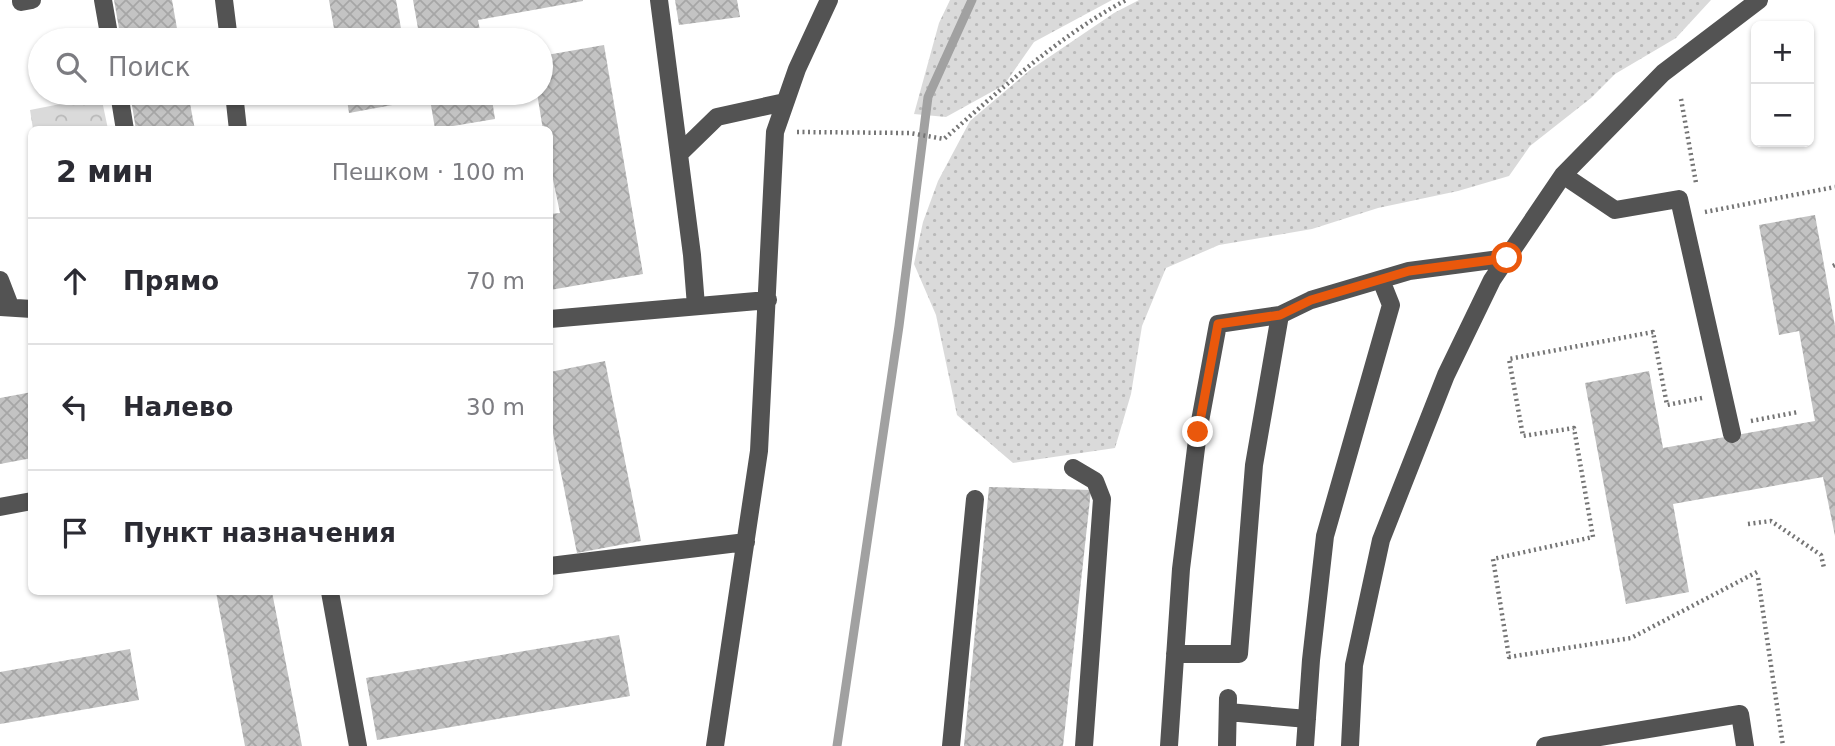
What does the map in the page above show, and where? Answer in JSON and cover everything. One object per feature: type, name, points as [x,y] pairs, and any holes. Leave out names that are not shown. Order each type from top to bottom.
[{"type":"street","points":[[21,0],[32,0]]},
{"type":"street","points":[[103,0],[108,28]]},
{"type":"street","points":[[225,0],[228,28]]},
{"type":"street","points":[[659,0],[692,255],[696,306]]},
{"type":"street","points":[[715,746],[759,451],[775,132],[797,69],[829,0]]},
{"type":"street","points":[[1352,745],[1354,665],[1381,540],[1446,375],[1492,280],[1563,175],[1662,73],[1759,0]]},
{"type":"street","points":[[679,154],[717,117],[785,102]]},
{"type":"street","points":[[121,105],[124,126]]},
{"type":"street","points":[[235,105],[238,126]]},
{"type":"street","points":[[1563,175],[1615,210],[1679,199],[1730,429]]},
{"type":"street","points":[[1169,746],[1181,569],[1198,432],[1218,324],[1280,315],[1311,300],[1409,271],[1507,258]]},
{"type":"street","points":[[0,280],[5,307],[28,309]]},
{"type":"street","points":[[1305,746],[1311,660],[1325,536],[1391,305],[1381,280]]},
{"type":"street","points":[[553,319],[768,300]]},
{"type":"street","points":[[1175,654],[1239,654],[1254,465],[1280,315]]},
{"type":"street","points":[[1073,468],[1095,481],[1102,499],[1084,746]]},
{"type":"street","points":[[951,746],[975,499]]},
{"type":"street","points":[[0,507],[28,502]]},
{"type":"street","points":[[553,565],[746,542]]},
{"type":"street","points":[[331,595],[358,746]]},
{"type":"street","points":[[1227,746],[1228,705],[1307,719]]},
{"type":"street","points":[[1545,746],[1740,714],[1745,746]]},
{"type":"path","points":[[796,132],[910,133],[944,139],[993,96],[1092,18],[1126,0]]},
{"type":"path","points":[[1681,99],[1697,187]]},
{"type":"path","points":[[1702,212],[1835,187]]},
{"type":"path","points":[[1722,394],[1667,405],[1653,332],[1509,359],[1522,436],[1574,428],[1593,537],[1493,559],[1509,657],[1631,638],[1758,575],[1783,746]]},
{"type":"path","points":[[1730,429],[1798,412]]},
{"type":"path","points":[[1748,524],[1771,522],[1821,555],[1824,568]]},
{"type":"green space","points":[[950,0],[1112,0],[1034,42],[1004,85],[946,117],[914,114],[939,23]]},
{"type":"green space","points":[[1139,0],[1711,0],[1676,38],[1615,74],[1591,98],[1530,146],[1509,176],[1458,191],[1378,208],[1312,229],[1219,245],[1166,268],[1142,326],[1131,394],[1115,448],[1013,463],[957,415],[936,315],[914,264],[923,222],[938,181],[970,121],[1030,70],[1114,13]]},
{"type":"green space","points":[[55,105],[103,105],[107,126],[33,126],[30,110]]},
{"type":"building","points":[[114,0],[172,0],[177,28],[119,28]]},
{"type":"building","points":[[329,0],[396,0],[401,28],[334,28]]},
{"type":"building","points":[[413,0],[583,0],[478,20],[480,28],[418,28]]},
{"type":"building","points":[[675,0],[737,0],[740,17],[679,25]]},
{"type":"building","points":[[604,45],[643,274],[553,289],[553,214],[560,213],[553,179],[553,126],[542,126],[539,105],[553,105],[553,54]]},
{"type":"building","points":[[132,105],[190,105],[194,126],[135,126]]},
{"type":"building","points":[[348,105],[392,105],[349,113]]},
{"type":"building","points":[[431,105],[493,105],[495,119],[453,126],[434,126]]},
{"type":"building","points":[[1815,215],[1835,326],[1835,536],[1823,477],[1673,504],[1689,592],[1626,604],[1585,383],[1649,371],[1663,448],[1815,421],[1799,331],[1779,335],[1759,225]]},
{"type":"building","points":[[605,361],[641,541],[577,553],[553,433],[553,371]]},
{"type":"building","points":[[28,393],[28,459],[0,464],[0,398]]},
{"type":"building","points":[[989,487],[1091,490],[1063,746],[964,746]]},
{"type":"building","points":[[217,595],[273,595],[302,746],[245,746]]},
{"type":"building","points":[[619,635],[630,696],[377,740],[366,678]]},
{"type":"building","points":[[130,649],[139,700],[0,724],[0,672]]},
{"type":"waterway","points":[[837,746],[899,326],[928,97],[972,0]]},
{"type":"route","points":[[1198,432],[1218,324],[1280,315],[1311,300],[1409,271],[1507,258]]}]
